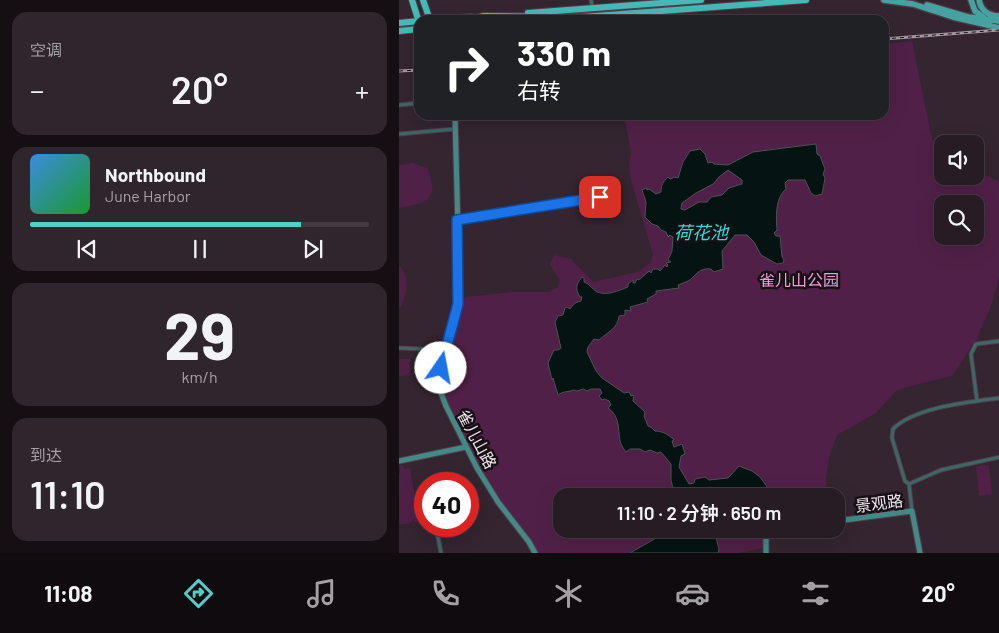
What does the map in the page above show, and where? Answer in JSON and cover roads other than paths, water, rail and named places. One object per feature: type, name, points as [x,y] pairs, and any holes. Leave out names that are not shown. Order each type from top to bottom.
[{"type":"highway","points":[[412,0],[417,15]]},
{"type":"highway","points":[[423,0],[428,15]]},
{"type":"highway","points":[[516,15],[701,0]]},
{"type":"highway","points":[[608,15],[807,0]]},
{"type":"highway","points":[[399,23],[414,22]]},
{"type":"highway","points":[[399,31],[414,30]]},
{"type":"main road","points":[[884,0],[913,4],[959,19],[999,28]]},
{"type":"main road","points":[[911,0],[957,14],[999,21]]},
{"type":"main road","points":[[971,0],[978,14],[990,20]]},
{"type":"main road","points":[[979,0],[981,8],[985,12],[999,16]]},
{"type":"street","points":[[591,0],[592,8]]},
{"type":"street","points":[[399,105],[414,104]]},
{"type":"street","name":"雀儿山路","points":[[455,120],[458,304],[445,350],[438,385],[446,406],[467,447],[499,502],[535,553]]},
{"type":"street","points":[[399,134],[455,129]]},
{"type":"street","points":[[457,220],[600,197]]},
{"type":"street","points":[[977,401],[971,354],[973,347],[976,344],[999,341]]},
{"type":"street","points":[[399,348],[445,350]]},
{"type":"street","points":[[913,511],[909,484],[905,481],[892,438],[893,429],[903,422],[930,410],[999,398]]},
{"type":"street","points":[[399,461],[467,447]]},
{"type":"street","points":[[909,484],[941,470],[999,457]]},
{"type":"street","name":"景观路","points":[[845,520],[913,511],[920,553]]},
{"type":"street","points":[[438,537],[441,553]]},
{"type":"street","points":[[766,538],[766,553]]},
{"type":"water","name":"荷花池","points":[[816,144],[817,154],[820,156],[825,169],[822,194],[815,196],[811,193],[805,180],[788,180],[785,183],[786,189],[778,203],[777,230],[774,233],[776,236],[780,236],[783,263],[777,264],[761,255],[754,242],[747,235],[735,235],[722,251],[723,269],[714,272],[711,269],[703,270],[690,280],[678,285],[679,288],[656,291],[656,294],[647,299],[648,302],[630,307],[631,311],[625,310],[625,315],[619,316],[617,324],[612,330],[599,340],[594,339],[587,352],[596,371],[602,378],[624,393],[629,392],[631,396],[634,395],[633,401],[645,412],[644,416],[648,426],[655,431],[670,436],[674,440],[672,441],[674,447],[682,444],[685,454],[681,456],[679,467],[689,484],[694,483],[695,479],[705,477],[709,480],[728,478],[739,466],[752,471],[760,477],[768,488],[673,488],[671,464],[661,452],[657,453],[650,450],[645,452],[640,449],[630,449],[626,452],[620,441],[617,419],[608,408],[611,405],[609,401],[602,400],[599,396],[602,393],[600,389],[574,390],[558,395],[548,363],[554,350],[561,348],[555,322],[558,316],[563,315],[565,308],[570,309],[575,303],[581,301],[582,297],[578,294],[577,287],[582,277],[584,282],[597,292],[609,293],[628,287],[628,284],[633,280],[633,283],[635,283],[637,279],[639,280],[649,271],[651,273],[653,269],[660,271],[665,265],[667,267],[666,263],[671,262],[668,260],[672,251],[673,237],[670,235],[668,237],[666,232],[652,224],[645,217],[646,202],[642,190],[646,188],[656,194],[661,192],[661,187],[668,177],[670,179],[678,178],[683,162],[690,151],[700,149],[705,154],[708,163],[728,165],[753,152]],"holes":[[[728,170],[742,180],[742,184],[729,188],[722,195],[711,197],[707,202],[699,202],[685,210],[681,209],[682,203],[713,184]]]},
{"type":"water","points":[[656,538],[716,538],[719,549],[718,553],[630,553]]},
{"type":"railway","points":[[889,39],[1000,30]]},
{"type":"railway","points":[[399,71],[414,70]]},
{"type":"park label","name":"雀儿山公园","points":[[799,280]]}]
